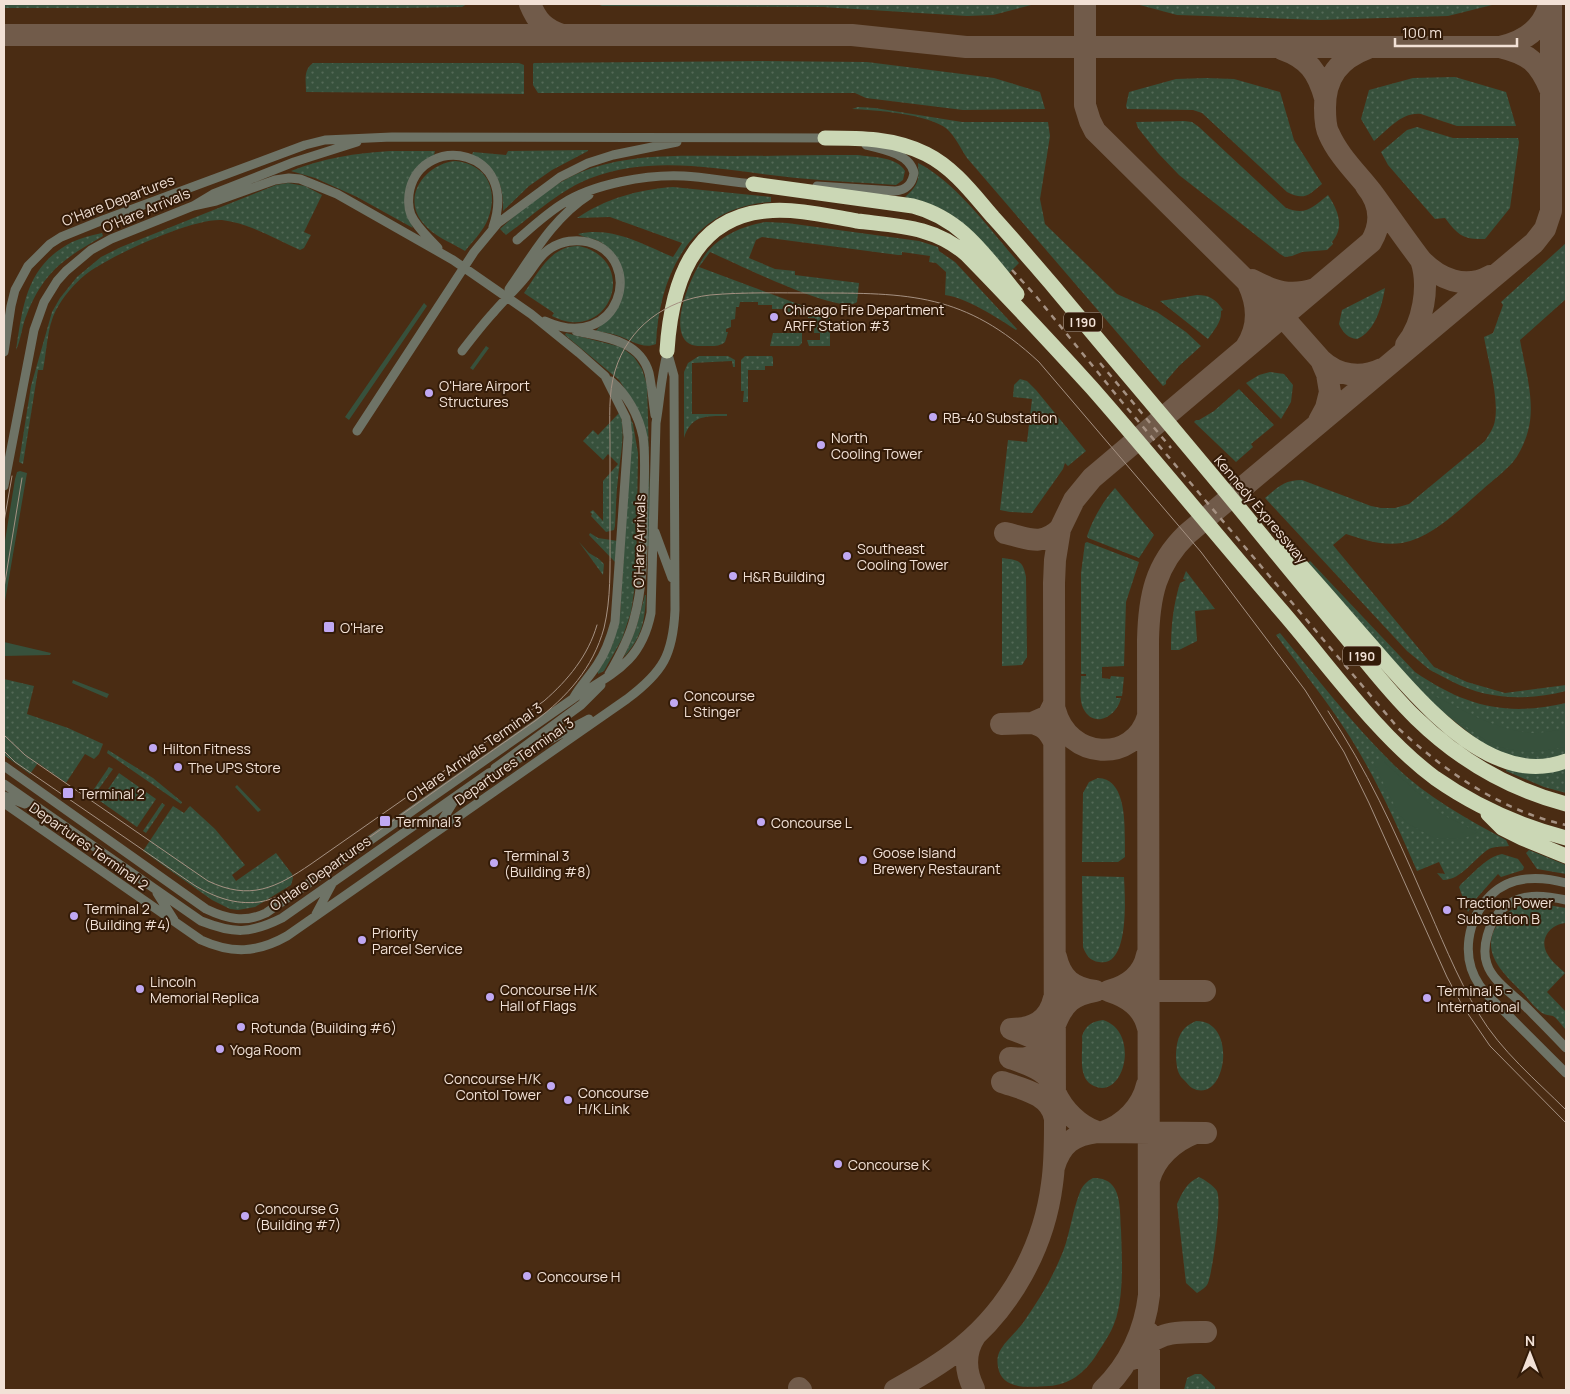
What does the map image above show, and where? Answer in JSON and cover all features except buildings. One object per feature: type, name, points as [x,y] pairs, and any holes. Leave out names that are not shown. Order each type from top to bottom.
[{"type":"highway","name":"Kennedy Expressway","points":[[825,138],[868,138],[890,141],[909,146],[944,165],[967,187],[1198,458],[1371,668],[1415,718],[1464,758],[1491,774],[1532,793],[1566,804]]},
{"type":"highway","points":[[753,184],[913,206],[936,213],[972,240],[1017,294],[1066,360]]},
{"type":"highway","points":[[667,351],[675,294],[684,269],[698,247],[714,230],[741,216],[767,210],[779,210],[925,231],[947,240],[967,254],[1066,360]]},
{"type":"highway","name":"I 190","points":[[1066,360],[1311,644],[1368,714],[1400,748],[1434,777],[1480,806],[1522,824],[1566,838]]},
{"type":"highway","points":[[1198,458],[1298,562],[1413,694],[1454,731],[1484,752],[1511,763],[1538,767],[1566,761]]},
{"type":"highway","points":[[1480,806],[1502,828],[1566,856]]},
{"type":"street","points":[[372,138],[825,138],[862,144],[897,155],[911,164],[914,173],[913,181],[906,188],[895,191],[753,184],[670,175],[648,177],[619,182],[567,201],[517,240]]},
{"type":"street","name":"O'Hare Arrivals","points":[[4,486],[38,316],[51,290],[66,271],[91,250],[111,239],[193,206],[213,194],[294,162],[372,138]]},
{"type":"street","name":"O'Hare Departures","points":[[4,352],[11,306],[22,275],[35,258],[61,237],[304,145],[325,140],[372,138]]},
{"type":"street","points":[[357,431],[469,260],[493,227],[560,176],[588,163],[637,150],[707,138]]},
{"type":"street","points":[[443,254],[415,223],[410,214],[408,202],[410,188],[416,174],[432,161],[444,156],[460,156],[474,160],[489,171],[494,180],[498,197],[493,227]]},
{"type":"street","points":[[193,206],[216,201],[275,180],[288,178],[300,179],[337,194],[453,260],[519,306],[548,323],[618,341],[634,350],[642,358],[648,373],[656,423]]},
{"type":"street","points":[[462,351],[487,320],[548,234],[567,212],[592,194],[619,182]]},
{"type":"street","points":[[487,320],[524,280],[546,251],[561,243],[582,240],[602,249],[612,259],[619,276],[619,294],[614,308],[600,321],[586,328],[565,328]]},
{"type":"street","points":[[489,773],[580,705],[600,685],[614,665],[628,637],[640,594],[644,449],[640,425],[630,404],[618,386],[532,314]]},
{"type":"street","points":[[627,698],[654,676],[668,653],[674,627],[674,376],[667,351]]},
{"type":"street","name":"O'Hare Arrivals","points":[[574,698],[621,668],[632,657],[643,640],[651,613],[656,423],[667,351]]},
{"type":"street","points":[[574,698],[604,654],[615,622],[628,437],[626,418],[605,376]]},
{"type":"street","points":[[653,528],[675,585]]},
{"type":"street","name":"O'Hare Arrivals Terminal 3","points":[[4,766],[206,908],[222,916],[238,920],[258,917],[266,913],[574,698]]},
{"type":"street","name":"O'Hare Departures","points":[[4,784],[36,808],[201,920],[221,929],[237,932],[252,931],[282,918],[489,773],[507,766],[538,746],[627,698]]},
{"type":"street","name":"Departures Terminal 3","points":[[238,950],[256,948],[276,942],[627,698]]},
{"type":"street","points":[[436,832],[459,794]]},
{"type":"street","points":[[4,796],[36,808]]},
{"type":"street","name":"Departures Terminal 2","points":[[4,803],[178,926],[214,946],[238,950]]},
{"type":"street","points":[[1566,883],[1548,879],[1526,879],[1502,887],[1485,901],[1474,919],[1469,935],[1469,952],[1474,974],[1480,985],[1566,1073]]},
{"type":"street","points":[[314,917],[334,881]]},
{"type":"street","points":[[154,889],[178,926]]},
{"type":"street","points":[[1566,900],[1540,895],[1522,898],[1511,903],[1498,913],[1493,921],[1488,934],[1485,952],[1486,963],[1496,978],[1566,1048]]},
{"type":"shaded area","points":[[4,4],[1566,4],[1566,1390],[4,1390]]},
{"type":"green space","points":[[4,4],[467,4],[462,7],[400,8],[4,8]]},
{"type":"green space","points":[[597,4],[1035,4],[993,15],[967,16],[823,7],[602,6]]},
{"type":"green space","points":[[1136,4],[1496,4],[1448,16],[1319,20],[1177,15]]},
{"type":"green space","points":[[867,62],[994,78],[1040,92],[1045,109],[963,110],[866,98],[855,93],[538,93],[533,85],[534,63]]},
{"type":"green space","points":[[313,63],[519,63],[524,65],[524,94],[306,92],[306,72]]},
{"type":"green space","points":[[1455,77],[1506,92],[1516,126],[1457,126],[1421,114],[1414,114],[1395,123],[1374,141],[1361,119],[1369,90],[1413,78]]},
{"type":"green space","points":[[1176,79],[1234,79],[1280,92],[1294,140],[1322,184],[1306,196],[1293,195],[1287,192],[1202,113],[1193,110],[1127,109],[1129,92]]},
{"type":"green space","points":[[858,107],[962,122],[1048,122],[1050,136],[1040,199],[1045,224],[1117,294],[1157,312],[1186,332],[1201,346],[1179,366],[1163,386],[967,158],[947,129],[939,124],[915,116],[852,109]]},
{"type":"green space","points":[[1136,122],[1192,122],[1199,127],[1286,208],[1304,211],[1328,195],[1339,218],[1338,230],[1332,242],[1333,244],[1327,250],[1302,252],[1285,257],[1280,254],[1179,175],[1158,153],[1138,128]]},
{"type":"green space","points":[[1417,127],[1453,138],[1518,138],[1510,208],[1485,239],[1466,237],[1454,229],[1445,218],[1435,219],[1388,165],[1381,152],[1407,130]]},
{"type":"green space","points":[[588,150],[552,170],[529,186],[503,211],[502,192],[497,178],[493,171],[472,155],[473,152],[506,155],[508,151]]},
{"type":"green space","points":[[390,151],[435,151],[434,155],[417,170],[407,187],[406,206],[413,228],[357,197],[315,178],[291,171],[340,157]]},
{"type":"green space","points":[[857,155],[884,158],[897,163],[905,171],[903,180],[896,185],[808,179],[708,167],[661,165],[637,167],[591,178],[558,196],[506,235],[500,229],[532,202],[555,186],[579,173],[609,163],[663,156]]},
{"type":"green space","points":[[455,161],[475,167],[482,173],[488,180],[492,198],[486,223],[465,251],[427,228],[417,213],[414,203],[420,183],[426,175],[444,163]]},
{"type":"green space","points":[[918,163],[946,182],[985,222],[1019,263],[1009,273],[982,241],[961,222],[938,207],[905,197],[916,185]]},
{"type":"green space","points":[[288,183],[305,186],[322,195],[304,232],[311,235],[304,248],[300,250],[242,224],[222,220],[208,221],[191,225],[131,249],[97,267],[77,282],[65,296],[53,317],[43,370],[38,370],[23,464],[19,462],[31,386],[52,312],[60,298],[77,277],[101,257],[121,247],[276,185]]},
{"type":"green space","points":[[673,187],[771,197],[771,202],[744,207],[720,216],[701,230],[685,248],[673,269],[664,293],[656,344],[651,346],[641,345],[616,335],[596,331],[615,312],[621,301],[624,283],[619,265],[609,250],[602,243],[578,234],[603,232],[615,234],[673,257],[682,243],[610,217],[577,218],[600,205],[623,196],[647,190]]},
{"type":"green space","points":[[766,222],[787,223],[919,241],[938,247],[939,251],[955,262],[1017,329],[972,304],[945,295],[946,272],[936,263],[929,262],[930,256],[902,252],[902,255],[898,255],[762,237],[756,240],[749,258],[775,269],[795,271],[795,275],[859,283],[857,302],[847,304],[809,295],[710,252],[699,267],[830,316],[830,346],[809,346],[807,340],[820,340],[820,333],[814,333],[815,318],[808,318],[808,315],[796,315],[796,312],[784,312],[784,309],[772,309],[772,305],[758,305],[758,302],[740,302],[739,307],[736,307],[735,319],[731,320],[731,327],[726,329],[726,332],[728,332],[723,344],[712,346],[692,345],[684,338],[680,328],[681,314],[690,284],[702,259],[714,245],[727,235],[742,228]]},
{"type":"green space","points":[[102,233],[103,236],[77,251],[48,276],[25,318],[16,350],[25,302],[29,288],[36,275],[57,252],[72,242]]},
{"type":"green space","points":[[1566,243],[1566,299],[1520,340],[1529,386],[1531,409],[1527,435],[1513,462],[1455,514],[1424,535],[1402,543],[1388,544],[1346,534],[1333,545],[1434,667],[1467,682],[1505,693],[1566,685],[1566,691],[1551,694],[1522,697],[1493,695],[1479,692],[1451,681],[1430,670],[1407,651],[1265,498],[1286,483],[1302,480],[1371,506],[1395,508],[1409,504],[1485,441],[1494,426],[1496,401],[1484,337],[1493,333],[1503,305],[1501,302]]},
{"type":"green space","points":[[579,246],[598,254],[609,267],[613,282],[610,298],[602,311],[589,320],[572,322],[552,316],[554,313],[524,293],[540,269],[553,255],[569,247]]},
{"type":"green space","points":[[1385,288],[1380,310],[1369,331],[1357,339],[1351,338],[1342,330],[1339,324],[1342,310]]},
{"type":"green space","points":[[1197,295],[1212,298],[1223,310],[1221,311],[1219,322],[1208,339],[1160,301]]},
{"type":"green space","points":[[424,303],[427,306],[349,420],[345,417]]},
{"type":"green space","points":[[566,333],[621,347],[634,357],[642,369],[647,385],[650,505],[649,546],[647,546],[647,451],[635,404],[619,380],[565,335]]},
{"type":"green space","points":[[773,333],[802,333],[802,343],[799,346],[770,346]]},
{"type":"green space","points":[[486,346],[489,348],[473,370],[470,368]]},
{"type":"green space","points":[[699,356],[728,356],[735,360],[735,367],[733,367],[732,361],[692,363],[692,414],[727,414],[727,416],[700,418],[687,430],[684,438],[684,372],[688,363]]},
{"type":"green space","points":[[745,356],[772,356],[773,358],[773,366],[765,366],[765,370],[748,370],[748,402],[743,402],[744,391],[741,391],[741,360]]},
{"type":"green space","points":[[1270,372],[1284,374],[1293,385],[1291,402],[1281,419],[1246,383],[1259,375]]},
{"type":"green space","points":[[1020,379],[1027,381],[1036,390],[1086,451],[1068,466],[1065,463],[1063,469],[1032,513],[1000,510],[1008,440],[1027,442],[1032,399],[1013,397],[1014,385]]},
{"type":"green space","points":[[1239,389],[1274,425],[1251,444],[1253,447],[1236,462],[1194,422],[1214,411]]},
{"type":"green space","points":[[626,409],[633,424],[638,453],[636,579],[631,612],[622,639],[604,671],[598,674],[613,643],[620,614],[631,437]]},
{"type":"green space","points":[[620,412],[623,437],[615,526],[614,530],[606,532],[591,516],[590,512],[593,510],[603,521],[603,481],[618,464],[608,454],[603,460],[583,441],[593,430],[598,435]]},
{"type":"green space","points":[[17,472],[27,473],[4,607],[4,547],[15,479]]},
{"type":"green space","points":[[1115,488],[1154,535],[1139,558],[1087,536],[1106,499]]},
{"type":"green space","points":[[590,533],[598,538],[618,541],[615,562],[589,535]]},
{"type":"green space","points":[[579,542],[589,553],[604,564],[603,575]]},
{"type":"green space","points":[[1087,542],[1139,562],[1126,602],[1124,666],[1102,667],[1102,678],[1110,679],[1111,676],[1124,677],[1122,696],[1116,696],[1116,698],[1121,698],[1119,704],[1110,715],[1099,719],[1088,715],[1083,708],[1081,697],[1081,676],[1086,676],[1086,674],[1081,674],[1081,573],[1085,543]]},
{"type":"green space","points":[[1002,558],[1019,562],[1023,567],[1026,577],[1027,657],[1022,665],[1002,666]]},
{"type":"green space","points":[[1310,561],[1415,672],[1433,684],[1451,693],[1487,706],[1524,709],[1566,703],[1566,755],[1538,761],[1514,758],[1483,744],[1434,705],[1308,563]]},
{"type":"green space","points":[[1186,571],[1215,609],[1195,611],[1197,641],[1179,650],[1171,650],[1176,600],[1180,583],[1186,580],[1183,579]]},
{"type":"green space","points":[[645,595],[645,613],[639,635],[624,657],[636,628]]},
{"type":"green space","points":[[1280,633],[1350,718],[1395,766],[1434,798],[1506,840],[1509,846],[1489,849],[1462,873],[1450,879],[1443,880],[1437,873],[1445,874],[1439,862],[1417,871],[1386,803],[1360,753],[1333,711],[1276,635]]},
{"type":"green space","points":[[4,642],[51,653],[50,655],[4,656]]},
{"type":"green space","points":[[4,679],[34,686],[27,714],[68,728],[103,744],[99,754],[94,759],[85,754],[66,783],[38,763],[30,774],[4,755]]},
{"type":"green space","points":[[73,680],[109,694],[107,698],[72,683]]},
{"type":"green space","points":[[1435,696],[1482,719],[1506,728],[1532,733],[1566,730],[1566,747],[1526,751],[1507,749],[1494,745],[1452,715]]},
{"type":"green space","points":[[108,750],[153,778],[182,802],[181,804],[107,753]]},
{"type":"green space","points":[[1376,760],[1382,760],[1441,814],[1478,832],[1462,839],[1434,838],[1409,824],[1400,816],[1374,764]]},
{"type":"green space","points":[[1566,766],[1566,793],[1544,787],[1506,771],[1507,768]]},
{"type":"green space","points":[[109,767],[113,769],[93,797],[90,795]]},
{"type":"green space","points":[[119,773],[156,799],[137,827],[100,801]]},
{"type":"green space","points":[[1098,778],[1108,781],[1116,788],[1123,810],[1125,857],[1118,862],[1082,862],[1083,793],[1089,782]]},
{"type":"green space","points":[[237,785],[261,810],[258,812],[235,787]]},
{"type":"green space","points":[[162,803],[165,805],[146,833],[143,831]]},
{"type":"green space","points":[[173,806],[184,813],[190,806],[215,829],[245,865],[232,875],[236,881],[276,853],[292,874],[291,885],[255,907],[238,910],[230,909],[212,900],[143,851]]},
{"type":"green space","points":[[1529,850],[1566,865],[1566,874],[1537,869],[1526,853]]},
{"type":"green space","points":[[1502,854],[1518,859],[1524,867],[1523,870],[1501,877],[1498,874],[1475,900],[1468,912],[1459,887],[1485,862]]},
{"type":"green space","points":[[1082,876],[1124,877],[1124,928],[1116,954],[1109,961],[1099,962],[1091,959],[1083,947]]},
{"type":"green space","points":[[1530,902],[1566,908],[1566,923],[1555,926],[1547,934],[1544,944],[1550,958],[1565,973],[1547,992],[1566,1012],[1566,1030],[1555,1017],[1543,1014],[1534,1006],[1502,971],[1496,963],[1493,954],[1491,945],[1492,935],[1500,920],[1511,910]]},
{"type":"green space","points":[[1103,1020],[1115,1027],[1122,1037],[1125,1050],[1124,1063],[1120,1074],[1113,1083],[1105,1088],[1090,1084],[1085,1077],[1082,1061],[1082,1036],[1084,1032],[1090,1025]]},
{"type":"green space","points":[[1196,1021],[1210,1024],[1218,1034],[1223,1047],[1223,1061],[1220,1074],[1213,1085],[1204,1090],[1192,1088],[1182,1078],[1176,1059],[1178,1041],[1182,1031]]},
{"type":"green space","points":[[1199,1177],[1217,1191],[1218,1208],[1210,1276],[1206,1286],[1197,1293],[1186,1283],[1177,1204],[1188,1185]]},
{"type":"green space","points":[[1093,1178],[1103,1179],[1111,1183],[1117,1193],[1119,1204],[1122,1282],[1119,1308],[1111,1331],[1086,1368],[1069,1381],[1049,1386],[1026,1387],[1011,1384],[1001,1375],[998,1365],[999,1354],[1003,1345],[1035,1306],[1048,1284],[1063,1253],[1074,1209],[1081,1190]]},
{"type":"green space","points":[[1195,1374],[1201,1374],[1215,1387],[1215,1390],[1184,1390],[1187,1378]]},
{"type":"taxiway","points":[[530,4],[542,24],[562,35]]},
{"type":"taxiway","points":[[1085,4],[1085,105],[1095,131],[1283,317],[1321,360],[1327,374],[1330,392],[1326,408],[1319,421]]},
{"type":"taxiway","points":[[1103,1390],[1121,1370],[1134,1347],[1144,1322],[1149,1295],[1148,640],[1150,610],[1156,582],[1168,558],[1187,534],[1534,243],[1545,229],[1551,211],[1551,4]]},
{"type":"taxiway","points":[[4,35],[852,35],[966,47],[1500,47],[1517,42],[1537,28],[1549,5]]},
{"type":"taxiway","points":[[1500,47],[1526,56],[1532,61],[1542,73],[1551,91]]},
{"type":"taxiway","points":[[1368,48],[1349,58],[1336,70],[1331,78],[1325,108],[1328,131],[1333,142],[1428,267],[1444,277],[1462,282],[1481,280],[1490,276]]},
{"type":"taxiway","points":[[1282,49],[1299,57],[1311,67],[1319,81],[1325,98]]},
{"type":"taxiway","points":[[895,1390],[929,1370],[962,1347],[996,1314],[1010,1294],[1033,1253],[1048,1207],[1055,1146],[1054,583],[1055,560],[1060,529],[1074,500],[1092,478],[1371,242],[1377,227],[1378,213],[1371,192],[1366,186]]},
{"type":"taxiway","points":[[1406,345],[1417,327],[1421,316],[1425,293],[1424,270],[1421,260]]},
{"type":"taxiway","points":[[1252,280],[1268,288],[1283,292],[1298,293],[1315,289]]},
{"type":"taxiway","points":[[1246,347],[1254,331],[1256,315],[1254,299],[1248,283]]},
{"type":"taxiway","points":[[1321,360],[1342,373],[1358,375],[1382,369]]},
{"type":"taxiway","points":[[1005,533],[1034,540],[1047,538],[1060,529]]},
{"type":"taxiway","points":[[1054,704],[1048,716],[1032,723],[1046,729],[1054,742]]},
{"type":"taxiway","points":[[1055,710],[1062,727],[1073,739],[1086,747],[1101,750],[1116,748],[1129,742],[1141,732],[1148,716]]},
{"type":"taxiway","points":[[1001,724],[1032,723]]},
{"type":"taxiway","points":[[1147,955],[1142,968],[1134,979],[1109,991],[1122,996],[1134,1004],[1142,1014],[1148,1028]]},
{"type":"taxiway","points":[[1056,957],[1061,971],[1069,981],[1080,988],[1095,991],[1081,994],[1070,1001],[1062,1010],[1049,1040],[1036,1055],[1025,1058],[1010,1058],[1033,1067],[1046,1075],[1058,1099],[1067,1111],[1084,1126],[1097,1132]]},
{"type":"taxiway","points":[[1133,991],[1205,991]]},
{"type":"taxiway","points":[[1052,1057],[1040,1042],[1011,1029],[1033,1025],[1044,1018],[1052,1006],[1054,998]]},
{"type":"taxiway","points":[[1002,1082],[1027,1090],[1042,1098],[1048,1104],[1055,1119]]},
{"type":"taxiway","points":[[1103,1132],[1118,1125],[1131,1114],[1141,1101],[1147,1085]]},
{"type":"taxiway","points":[[1054,1167],[1060,1152],[1069,1142],[1089,1133],[1206,1133]]},
{"type":"taxiway","points":[[1149,1180],[1156,1164],[1166,1151],[1187,1136],[1195,1133]]},
{"type":"taxiway","points":[[1132,1359],[1149,1343],[1165,1335],[1183,1332],[1206,1332]]},
{"type":"taxiway","points":[[1149,1333],[1149,1390]]},
{"type":"taxiway","points":[[974,1389],[967,1369],[967,1355],[975,1336]]},
{"type":"tram line","points":[[4,751],[15,762],[194,885],[209,893],[233,901],[250,903],[272,899],[287,893],[331,865],[535,721],[568,692],[586,669],[604,628],[609,595],[611,389],[621,355],[629,341],[651,318],[678,303],[710,295],[847,293],[878,294],[934,302],[960,310],[986,322],[1012,339],[1039,362],[1201,552],[1305,690],[1344,752],[1369,803],[1447,977],[1462,1005],[1490,1046],[1566,1123]]},
{"type":"tram line","points":[[4,522],[12,476]]},
{"type":"tram line","points":[[4,588],[22,478]]},
{"type":"tram line","points":[[4,735],[25,755],[208,881],[237,890],[250,891],[262,889],[286,880],[311,864],[544,701],[561,685],[583,657],[597,625]]},
{"type":"tram line","points":[[1328,711],[1355,755],[1379,800],[1456,970],[1479,1014],[1508,1053],[1566,1110]]},
{"type":"railway","points":[[1012,270],[1399,729],[1436,761],[1476,788],[1520,810],[1542,819],[1566,825]]},
{"type":"railway","points":[[1100,363],[1171,448]]},
{"type":"place","name":"Chicago Fire Department ARFF Station #3","points":[[774,317]]},
{"type":"place","name":"O'Hare Airport Structures","points":[[429,393]]},
{"type":"place","name":"RB-40 Substation","points":[[933,417]]},
{"type":"place","name":"North Cooling Tower","points":[[821,445]]},
{"type":"place","name":"Southeast Cooling Tower","points":[[847,556]]},
{"type":"place","name":"H&R Building","points":[[733,576]]},
{"type":"place","name":"O'Hare","points":[[329,627]]},
{"type":"place","name":"Concourse L Stinger","points":[[674,703]]},
{"type":"place","name":"Hilton Fitness","points":[[153,748]]},
{"type":"place","name":"The UPS Store","points":[[178,767]]},
{"type":"place","name":"Terminal 2","points":[[68,793]]},
{"type":"place","name":"Terminal 3","points":[[385,821]]},
{"type":"place","name":"Concourse L","points":[[761,822]]},
{"type":"place","name":"Goose Island Brewery Restaurant","points":[[863,860]]},
{"type":"place","name":"Terminal 3 (Building #8)","points":[[494,863]]},
{"type":"place","name":"Traction Power Substation B","points":[[1447,910]]},
{"type":"place","name":"Terminal 2 (Building #4)","points":[[74,916]]},
{"type":"place","name":"Priority Parcel Service","points":[[362,940]]},
{"type":"place","name":"Lincoln Memorial Replica","points":[[140,989]]},
{"type":"place","name":"Concourse H/K Hall of Flags","points":[[490,997]]},
{"type":"place","name":"Terminal 5 - International","points":[[1427,998]]},
{"type":"place","name":"Rotunda (Building #6)","points":[[241,1027]]},
{"type":"place","name":"Yoga Room","points":[[220,1049]]},
{"type":"place","name":"Concourse H/K Contol Tower","points":[[551,1086]]},
{"type":"place","name":"Concourse H/K Link","points":[[568,1100]]},
{"type":"place","name":"Concourse K","points":[[838,1164]]},
{"type":"place","name":"Concourse G (Building #7)","points":[[245,1216]]},
{"type":"place","name":"Concourse H","points":[[527,1276]]}]
